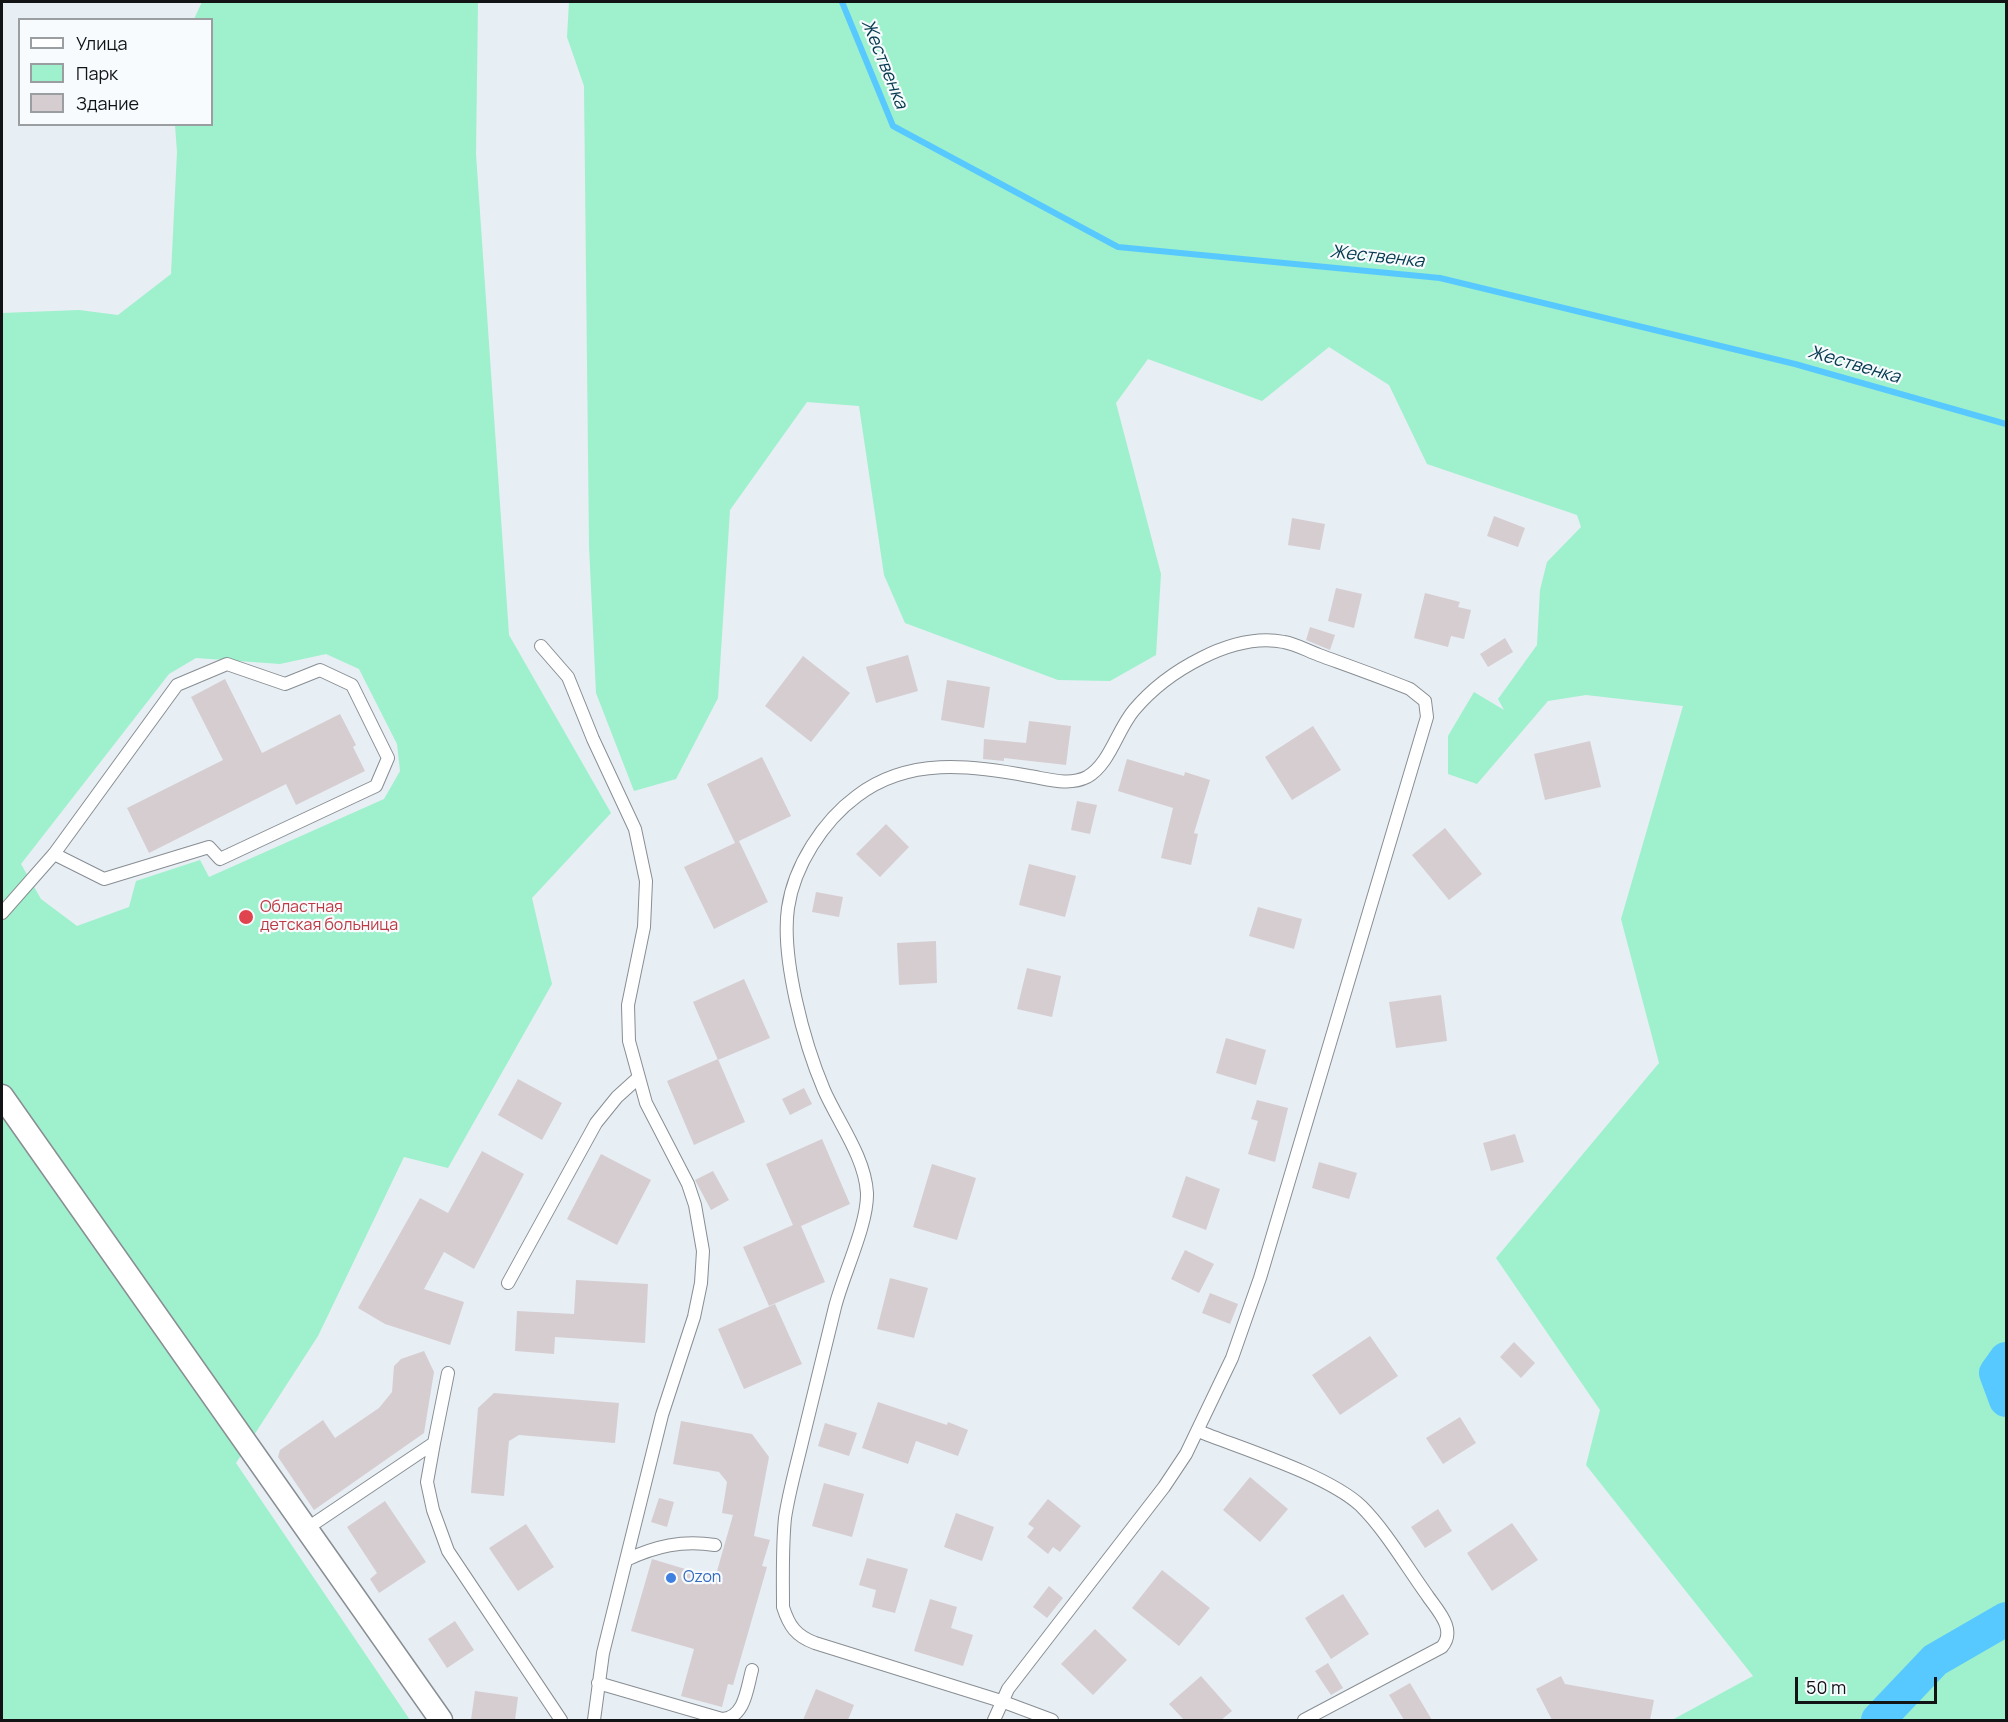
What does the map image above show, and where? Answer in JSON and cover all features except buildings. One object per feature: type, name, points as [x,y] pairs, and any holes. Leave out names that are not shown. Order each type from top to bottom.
[{"type":"street","points":[[2,1096],[441,1720]]},
{"type":"lane","points":[[994,1720],[1001,1701],[1164,1487],[1198,1431],[1232,1358],[1250,1309],[1427,717],[1425,701],[1410,689],[1283,641],[1235,646],[1202,658],[1173,674],[1155,688],[1131,713],[1106,758],[1096,771],[1083,779],[1059,781],[986,768],[949,766],[906,772],[879,782],[858,795],[827,826],[804,862],[792,889],[788,912],[789,942],[800,1013],[817,1072],[854,1152],[867,1191],[864,1214],[836,1302],[786,1514],[783,1607],[788,1622],[804,1639],[1001,1701],[1052,1720]]},
{"type":"lane","points":[[541,646],[568,677],[593,739],[635,829],[646,881],[644,927],[628,1005],[629,1041],[638,1078],[659,1130],[688,1184],[695,1205],[703,1251],[701,1283],[694,1317],[662,1414],[609,1622],[594,1720]]},
{"type":"lane","points":[[2,913],[54,854],[177,685],[227,664],[285,684],[320,670],[352,685],[388,758],[375,786],[220,859],[209,847],[104,879],[54,854]]},
{"type":"lane","points":[[508,1283],[596,1123],[617,1097],[638,1078]]},
{"type":"lane","points":[[447,1373],[427,1482],[433,1510],[448,1551],[561,1720]]},
{"type":"lane","points":[[1198,1431],[1323,1482],[1351,1498],[1372,1519],[1437,1609],[1448,1630],[1448,1637],[1443,1647],[1304,1720]]},
{"type":"lane","points":[[306,1529],[434,1443]]},
{"type":"lane","points":[[626,1560],[665,1545],[697,1542],[715,1545]]},
{"type":"lane","points":[[598,1683],[722,1719],[736,1716],[741,1709],[752,1670]]},
{"type":"green space","points":[[202,2],[478,2],[476,154],[509,635],[611,813],[532,898],[552,984],[448,1168],[404,1157],[318,1336],[236,1463],[410,1720],[2,1720],[2,313],[79,310],[118,315],[171,274],[177,152],[175,126],[213,126],[213,18],[194,18]],"holes":[[[326,654],[359,669],[397,744],[400,771],[384,799],[209,877],[200,860],[136,881],[129,907],[77,926],[41,899],[21,864],[169,674],[196,658],[280,664]]]},
{"type":"green space","points":[[569,2],[2006,2],[2006,1720],[1672,1720],[1753,1676],[1586,1465],[1600,1410],[1496,1258],[1659,1063],[1621,919],[1683,706],[1586,695],[1548,701],[1477,784],[1448,774],[1448,736],[1474,692],[1504,710],[1498,699],[1537,645],[1540,590],[1547,562],[1581,527],[1577,515],[1427,464],[1389,385],[1329,347],[1262,401],[1148,359],[1116,403],[1161,574],[1156,655],[1110,681],[1058,680],[905,623],[884,575],[859,406],[807,402],[730,510],[718,698],[676,779],[634,791],[596,693],[589,546],[584,86],[567,37]]},
{"type":"waterway","name":"Жественка","points":[[842,2],[893,126],[1118,247],[1440,278],[1795,364],[2006,424]]},
{"type":"waterway","points":[[2006,1359],[1996,1373],[2006,1400]]},
{"type":"waterway","points":[[1878,1720],[1935,1660],[2006,1619]]},
{"type":"place","name":"Областная детская больница","points":[[246,917]]},
{"type":"place","name":"Ozon","points":[[671,1578]]}]
